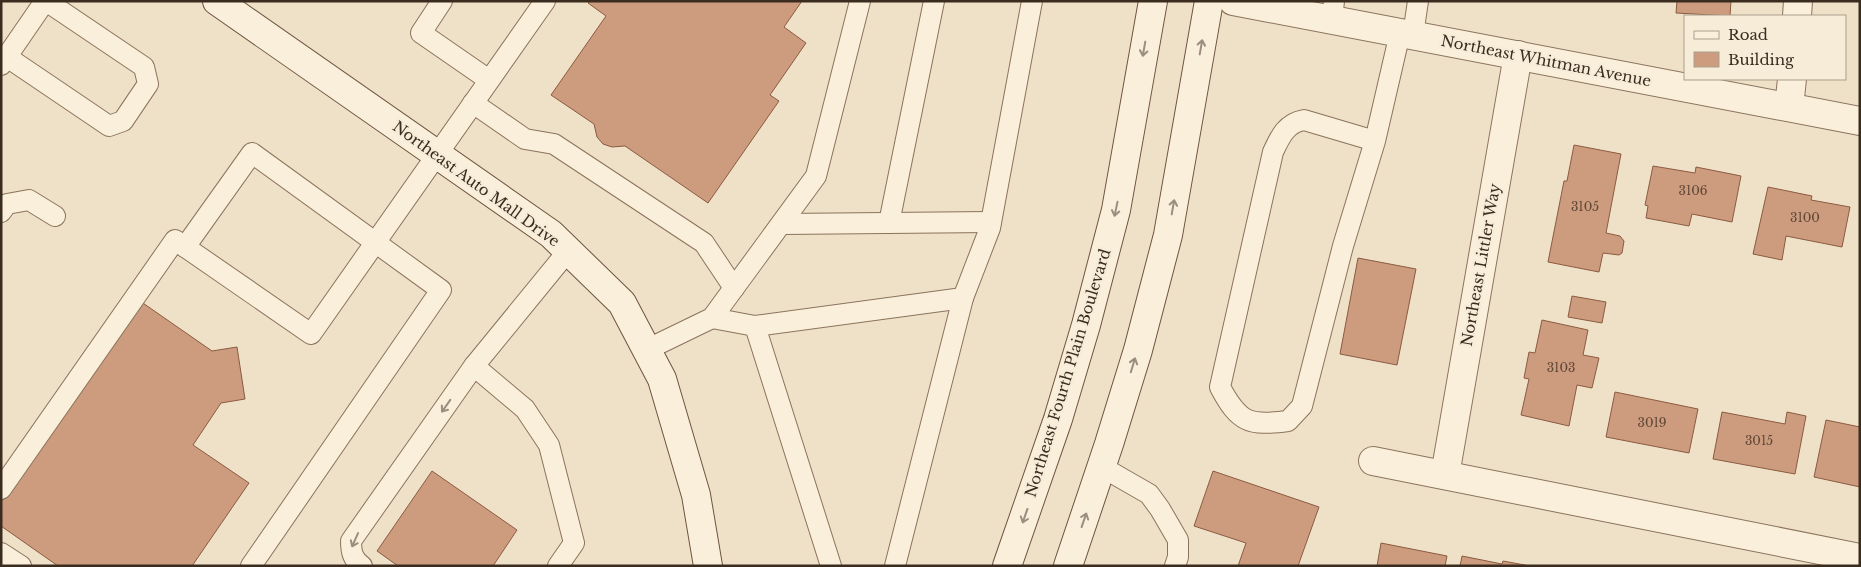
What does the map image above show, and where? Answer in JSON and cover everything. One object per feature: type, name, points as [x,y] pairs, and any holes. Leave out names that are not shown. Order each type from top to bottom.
[{"type":"street","name":"Northeast Auto Mall Drive","points":[[217,1],[550,234],[622,303],[662,379],[696,495],[708,566]]},
{"type":"street","name":"Northeast Fourth Plain Boulevard","points":[[1007,566],[1058,419],[1086,325],[1116,210],[1153,1]]},
{"type":"street","points":[[1068,566],[1102,466],[1138,350],[1168,235],[1210,1]]},
{"type":"street","name":"Northeast Whitman Avenue","points":[[1233,1],[1333,11],[1407,34],[1860,121]]},
{"type":"street","points":[[1797,15],[1798,1]]},
{"type":"street","name":"Northeast Littler Way","points":[[1445,475],[1518,55]]},
{"type":"street","points":[[1789,107],[1792,80]]},
{"type":"street","points":[[1373,461],[1860,558]]},
{"type":"lane","points":[[46,1],[144,67],[148,84],[123,121],[109,126],[4,61],[46,1]]},
{"type":"lane","points":[[442,1],[421,33],[489,80]]},
{"type":"lane","points":[[1,489],[175,240],[311,334],[545,1]]},
{"type":"lane","points":[[646,350],[712,318],[816,176],[860,1]]},
{"type":"lane","points":[[890,223],[934,1]]},
{"type":"lane","points":[[895,566],[962,298],[990,228],[1032,1]]},
{"type":"lane","points":[[1375,141],[1304,120],[1294,122],[1280,136],[1273,152],[1220,387],[1235,412],[1251,422],[1268,424],[1288,421],[1302,406],[1343,246],[1418,1]]},
{"type":"lane","points":[[473,103],[525,139],[554,144],[704,243],[734,288]]},
{"type":"lane","points":[[185,247],[252,153],[441,290],[251,566]]},
{"type":"lane","points":[[1,212],[7,204],[30,200],[54,216]]},
{"type":"lane","points":[[782,224],[991,222]]},
{"type":"lane","points":[[362,566],[357,562],[351,551],[351,541],[474,366],[568,251]]},
{"type":"lane","points":[[712,318],[755,326],[962,298]]},
{"type":"lane","points":[[755,326],[831,566]]},
{"type":"lane","points":[[474,366],[526,409],[549,445],[574,543],[558,566]]},
{"type":"lane","points":[[1102,466],[1149,494],[1160,509],[1178,540],[1178,557],[1175,566]]},
{"type":"lane","points":[[1,552],[21,566]]},
{"type":"building","points":[[590,1],[802,1],[784,27],[806,43],[770,95],[779,101],[708,203],[625,146],[612,147],[603,144],[597,137],[594,124],[551,95],[606,16],[588,3]]},
{"type":"building","points":[[1677,1],[1731,1],[1730,15],[1676,13]]},
{"type":"building","points":[[1574,145],[1621,154],[1606,233],[1620,236],[1624,241],[1622,253],[1619,255],[1603,253],[1599,272],[1548,262],[1564,181],[1567,181]]},
{"type":"building","points":[[1653,166],[1695,173],[1696,167],[1741,176],[1732,222],[1692,214],[1689,226],[1646,218],[1648,206],[1645,205]]},
{"type":"building","points":[[1768,187],[1812,196],[1811,200],[1850,207],[1842,247],[1786,236],[1782,260],[1753,254]]},
{"type":"building","points":[[1358,258],[1416,269],[1397,365],[1340,354]]},
{"type":"building","points":[[1572,296],[1606,302],[1602,323],[1568,317]]},
{"type":"building","points":[[140,301],[212,351],[237,347],[245,399],[221,403],[193,445],[249,483],[192,566],[58,566],[1,526],[1,502]]},
{"type":"building","points":[[1542,320],[1588,330],[1583,355],[1599,358],[1592,388],[1577,385],[1569,426],[1521,415],[1529,379],[1524,378],[1529,352],[1535,353]]},
{"type":"building","points":[[1615,392],[1698,409],[1689,453],[1606,437]]},
{"type":"building","points":[[1722,412],[1785,424],[1787,412],[1806,416],[1795,474],[1713,459]]},
{"type":"building","points":[[1826,420],[1860,427],[1860,487],[1814,477]]},
{"type":"building","points":[[432,471],[517,530],[493,566],[398,566],[377,551]]},
{"type":"building","points":[[1213,471],[1319,507],[1298,566],[1238,566],[1246,543],[1194,526]]},
{"type":"building","points":[[1381,543],[1447,556],[1445,566],[1377,566]]},
{"type":"building","points":[[1462,556],[1502,564],[1503,561],[1530,566],[1460,566]]}]
